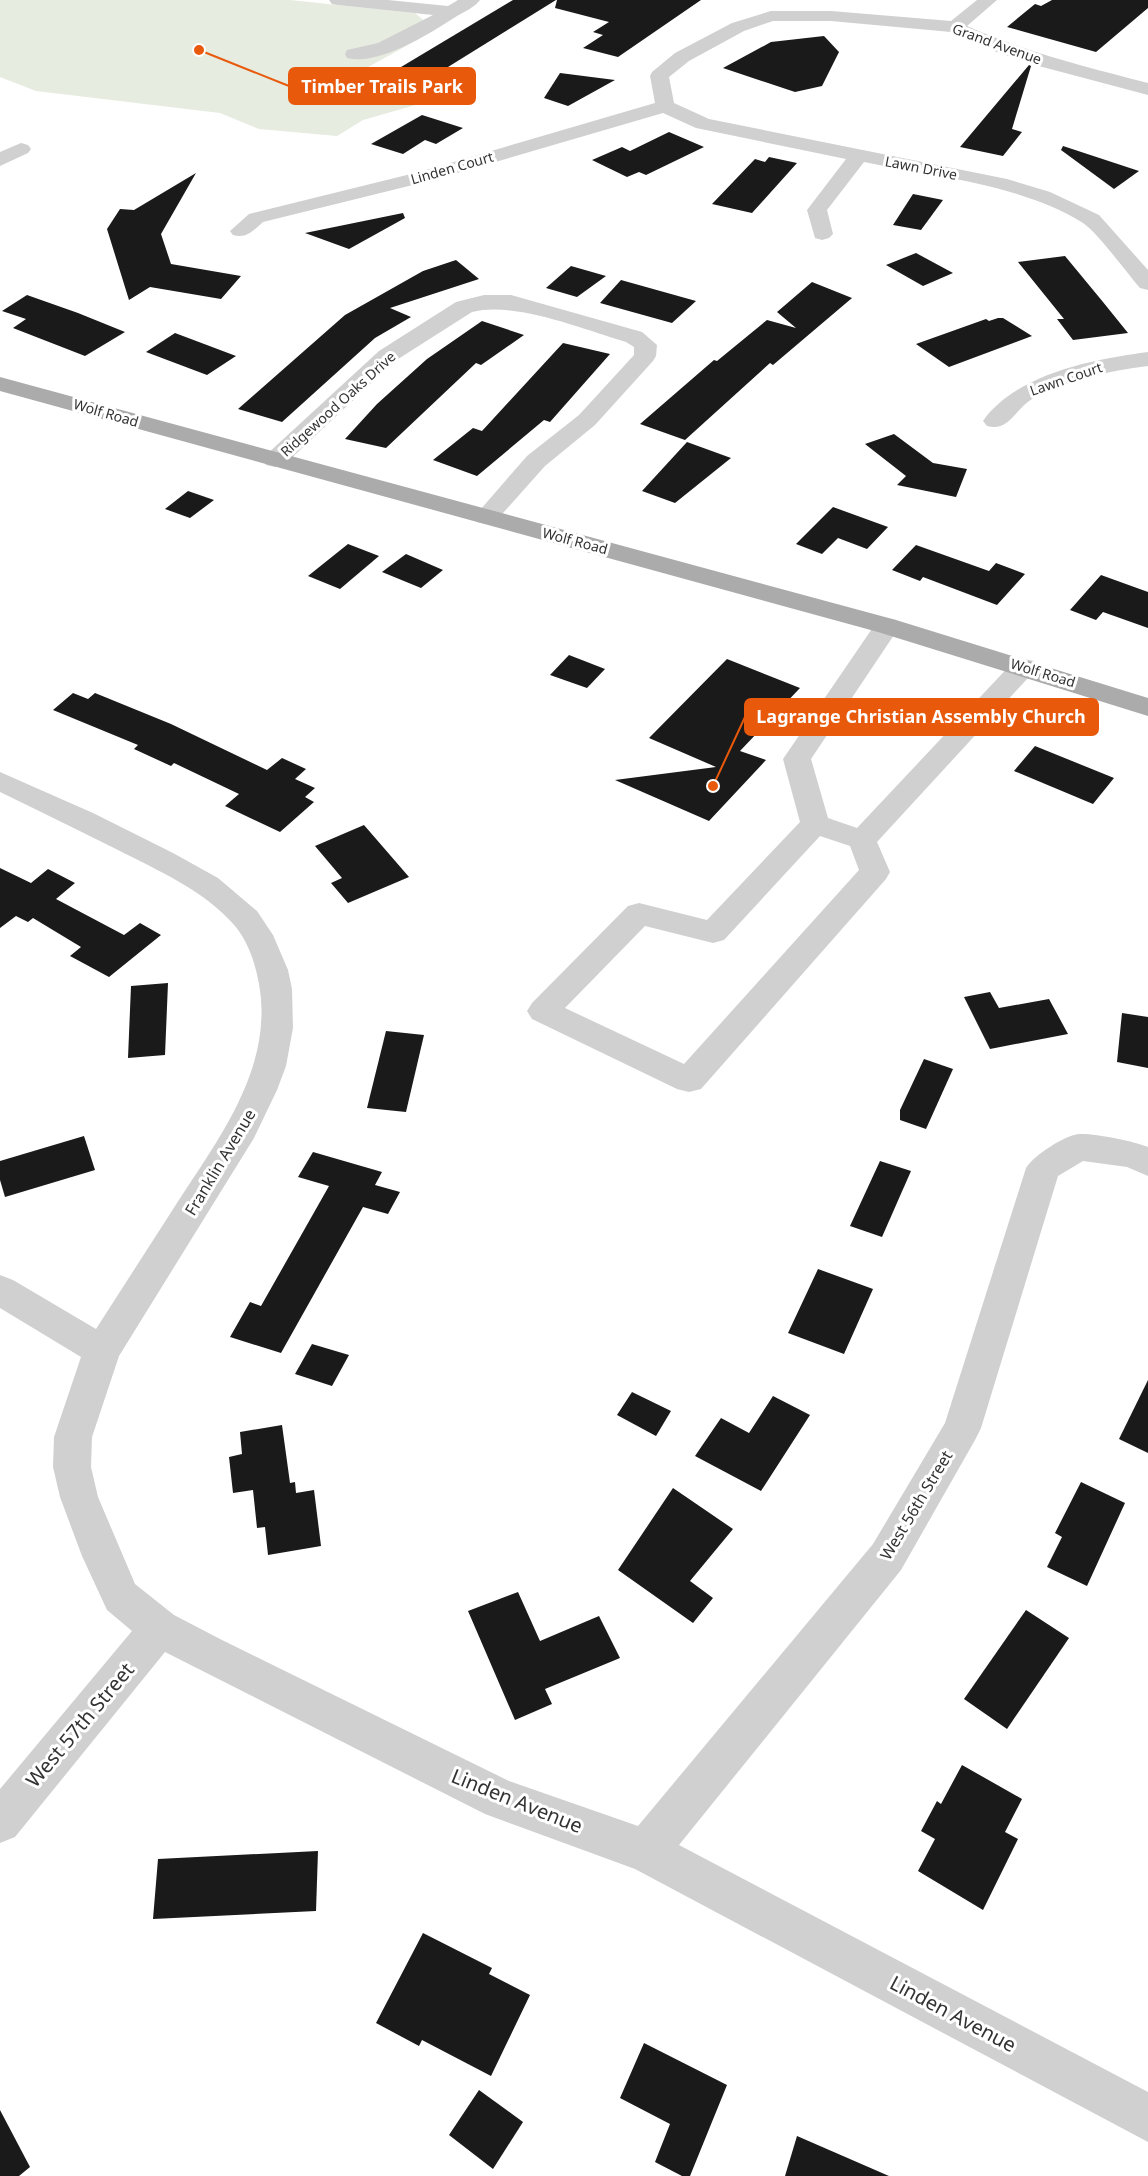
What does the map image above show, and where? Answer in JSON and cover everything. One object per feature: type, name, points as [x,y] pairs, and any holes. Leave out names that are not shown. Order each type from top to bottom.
[{"type":"main road","name":"Wolf Road","points":[[0,384],[887,626],[1148,707]]},
{"type":"street","points":[[338,0],[451,12]]},
{"type":"street","points":[[354,54],[368,53],[394,44],[471,0]]},
{"type":"street","points":[[752,0],[771,16]]},
{"type":"street","points":[[955,27],[988,0]]},
{"type":"street","name":"Grand Avenue","points":[[665,106],[659,76],[682,57],[738,27],[771,16],[831,16],[955,27],[1000,47],[1042,61],[1148,89]]},
{"type":"street","name":"Lawn Drive","points":[[665,106],[703,124],[1007,185],[1043,196],[1092,219],[1148,283]]},
{"type":"street","name":"Linden Court","points":[[240,231],[255,218],[430,175],[665,106]]},
{"type":"street","points":[[0,160],[21,149]]},
{"type":"street","points":[[822,234],[817,210],[860,155]]},
{"type":"street","name":"Ridgewood Oaks Drive","points":[[275,460],[387,356],[464,307],[484,302],[511,302],[633,336],[646,345],[645,356],[587,420],[536,461],[486,517]]},
{"type":"street","name":"Lawn Court","points":[[995,421],[1022,395],[1069,375],[1118,363],[1148,359]]},
{"type":"street","points":[[814,824],[797,759],[887,626]]},
{"type":"street","points":[[862,840],[1024,667]]},
{"type":"street","name":"Franklin Avenue","points":[[0,781],[167,862],[224,898],[246,919],[260,937],[272,965],[275,981],[276,1029],[270,1066],[257,1101],[242,1129],[102,1351]]},
{"type":"street","points":[[814,824],[862,840],[875,872],[689,1080],[543,1011],[639,914],[713,932],[814,824]]},
{"type":"street","name":"West 56th Street","points":[[646,1851],[887,1557],[962,1428],[1043,1168],[1079,1147],[1134,1155],[1148,1163]]},
{"type":"street","points":[[0,1290],[102,1351]]},
{"type":"street","name":"Linden Avenue","points":[[102,1351],[74,1437],[72,1467],[79,1497],[121,1597],[160,1628],[500,1799],[646,1851],[1148,2118]]},
{"type":"street","name":"West 57th Street","points":[[0,1822],[160,1628]]},
{"type":"shaded area","points":[[0,0],[290,0],[415,13],[435,30],[361,71],[440,98],[363,120],[337,136],[259,129],[220,113],[36,91],[0,77]]},
{"type":"building","points":[[513,0],[556,0],[419,85],[386,76]]},
{"type":"building","points":[[557,0],[701,0],[618,57],[583,48],[603,35],[593,32],[609,22],[555,8]]},
{"type":"building","points":[[1052,0],[1148,0],[1148,8],[1096,52],[1007,27],[1035,4],[1041,6]]},
{"type":"building","points":[[824,36],[839,52],[822,86],[795,92],[723,68],[771,42]]},
{"type":"building","points":[[1029,65],[1031,66],[1012,129],[1022,132],[1003,156],[960,147]]},
{"type":"building","points":[[560,73],[615,80],[568,106],[544,98]]},
{"type":"building","points":[[422,115],[463,128],[436,144],[425,140],[403,154],[371,144]]},
{"type":"building","points":[[669,132],[704,147],[646,175],[639,172],[627,177],[592,160],[622,147],[630,151]]},
{"type":"building","points":[[1063,146],[1139,171],[1114,189],[1061,150]]},
{"type":"building","points":[[769,157],[797,163],[752,213],[712,204],[755,159],[765,162]]},
{"type":"building","points":[[196,173],[161,234],[171,264],[241,276],[221,299],[150,287],[129,300],[107,229],[120,209],[134,210]]},
{"type":"building","points":[[913,194],[943,200],[921,230],[893,225]]},
{"type":"building","points":[[403,213],[405,218],[349,249],[305,233]]},
{"type":"building","points":[[916,253],[953,273],[923,286],[886,265]]},
{"type":"building","points":[[1065,256],[1128,333],[1073,340],[1057,319],[1064,319],[1018,262]]},
{"type":"building","points":[[456,260],[479,279],[390,308],[411,317],[375,338],[282,422],[238,409],[345,315],[423,271]]},
{"type":"building","points":[[571,266],[606,276],[577,297],[546,288]]},
{"type":"building","points":[[621,280],[696,301],[672,323],[600,303]]},
{"type":"building","points":[[812,282],[852,298],[773,365],[770,363],[685,440],[640,424],[714,360],[717,361],[767,320],[796,328],[777,312]]},
{"type":"building","points":[[27,295],[125,332],[85,356],[13,328],[26,319],[2,311]]},
{"type":"building","points":[[1003,318],[1032,336],[949,367],[916,344],[986,319],[989,321]]},
{"type":"building","points":[[482,321],[524,335],[481,365],[476,363],[386,448],[345,439],[377,404],[427,359]]},
{"type":"building","points":[[175,333],[236,356],[207,375],[146,352]]},
{"type":"building","points":[[563,343],[610,354],[550,422],[544,420],[477,476],[433,460],[473,428],[482,431]]},
{"type":"building","points":[[894,434],[933,463],[967,469],[956,497],[897,485],[906,476],[865,444]]},
{"type":"building","points":[[687,442],[731,458],[675,503],[642,491]]},
{"type":"building","points":[[188,491],[214,500],[190,518],[165,509]]},
{"type":"building","points":[[833,507],[888,527],[867,549],[838,538],[822,554],[796,544]]},
{"type":"building","points":[[348,544],[379,556],[340,589],[308,576]]},
{"type":"building","points":[[916,545],[989,571],[996,563],[1025,574],[997,605],[923,577],[920,581],[892,570]]},
{"type":"building","points":[[406,554],[443,570],[421,588],[382,572]]},
{"type":"building","points":[[1101,575],[1148,592],[1148,628],[1103,612],[1096,620],[1070,610]]},
{"type":"building","points":[[569,655],[605,669],[587,688],[550,675]]},
{"type":"building","points":[[727,659],[800,688],[740,751],[766,760],[709,821],[615,780],[716,767],[649,738]]},
{"type":"building","points":[[73,693],[88,699],[95,693],[171,724],[267,770],[282,758],[306,769],[295,779],[315,788],[305,797],[314,802],[280,832],[225,806],[239,794],[174,763],[171,766],[134,749],[138,745],[53,710]]},
{"type":"building","points":[[1035,746],[1114,778],[1093,804],[1014,771]]},
{"type":"building","points":[[364,825],[409,877],[348,903],[331,883],[342,878],[315,846]]},
{"type":"building","points":[[0,868],[31,883],[48,869],[75,883],[56,899],[124,935],[140,923],[161,935],[109,977],[70,956],[81,947],[33,918],[28,922],[16,916],[0,928]]},
{"type":"building","points":[[168,983],[165,1055],[128,1058],[131,986]]},
{"type":"building","points":[[990,992],[999,1008],[1049,999],[1068,1034],[990,1049],[964,997]]},
{"type":"building","points":[[1122,1013],[1148,1017],[1148,1068],[1117,1062]]},
{"type":"building","points":[[386,1031],[424,1035],[406,1112],[367,1108]]},
{"type":"building","points":[[924,1059],[953,1069],[926,1129],[900,1120],[900,1110]]},
{"type":"building","points":[[84,1136],[95,1170],[5,1197],[0,1180],[0,1161]]},
{"type":"building","points":[[313,1152],[382,1172],[375,1185],[400,1192],[388,1214],[363,1207],[281,1353],[230,1337],[250,1302],[261,1306],[329,1186],[298,1177]]},
{"type":"building","points":[[880,1161],[911,1171],[882,1237],[850,1226]]},
{"type":"building","points":[[818,1269],[873,1289],[844,1354],[788,1333]]},
{"type":"building","points":[[312,1344],[349,1355],[332,1386],[295,1374]]},
{"type":"building","points":[[1148,1380],[1148,1453],[1119,1439]]},
{"type":"building","points":[[632,1392],[671,1411],[656,1436],[617,1415]]},
{"type":"building","points":[[773,1396],[810,1415],[761,1491],[695,1456],[721,1418],[749,1433]]},
{"type":"building","points":[[282,1425],[290,1483],[295,1482],[296,1493],[314,1490],[321,1546],[268,1555],[265,1527],[257,1528],[253,1490],[233,1493],[229,1457],[242,1454],[240,1432]]},
{"type":"building","points":[[1081,1482],[1125,1503],[1087,1586],[1047,1567],[1062,1537],[1055,1533]]},
{"type":"building","points":[[673,1488],[733,1529],[690,1581],[713,1598],[693,1623],[618,1570]]},
{"type":"building","points":[[518,1592],[540,1641],[599,1616],[620,1658],[545,1689],[552,1704],[515,1720],[468,1611]]},
{"type":"building","points":[[1026,1610],[1069,1638],[1007,1729],[964,1699]]},
{"type":"building","points":[[962,1765],[1022,1799],[1005,1832],[1018,1839],[983,1910],[918,1871],[935,1839],[921,1831],[937,1801],[941,1804]]},
{"type":"building","points":[[318,1851],[316,1911],[153,1919],[158,1859]]},
{"type":"building","points":[[423,1933],[492,1968],[489,1974],[530,1995],[491,2076],[422,2040],[419,2046],[376,2023]]},
{"type":"building","points":[[644,2043],[727,2085],[690,2176],[682,2176],[655,2162],[670,2124],[620,2098]]},
{"type":"building","points":[[479,2090],[523,2122],[493,2169],[449,2135]]},
{"type":"building","points":[[0,2110],[30,2167],[19,2176],[0,2176]]},
{"type":"building","points":[[797,2136],[889,2176],[785,2176]]},
{"type":"place","name":"Timber Trails Park","points":[[199,50]]},
{"type":"place","name":"Lagrange Christian Assembly Church","points":[[713,786]]}]
